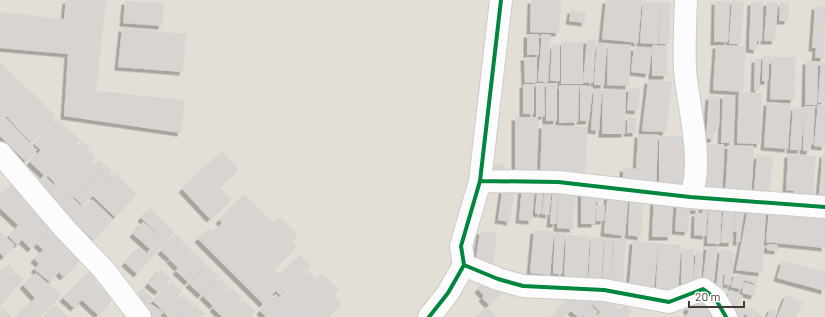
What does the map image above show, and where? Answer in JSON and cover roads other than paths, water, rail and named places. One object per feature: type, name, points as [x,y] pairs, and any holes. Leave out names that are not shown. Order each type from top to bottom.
[{"type":"street","points":[[429,317],[448,293],[464,265],[461,246],[480,181],[501,0]]},
{"type":"street","points":[[686,0],[685,70],[696,160],[694,188],[690,197]]},
{"type":"street","points":[[0,153],[65,229],[104,270],[140,317]]},
{"type":"street","points":[[480,181],[558,182],[690,197],[825,207]]},
{"type":"street","points":[[464,265],[498,279],[523,286],[604,290],[669,302],[703,289],[715,298],[726,317]]}]
